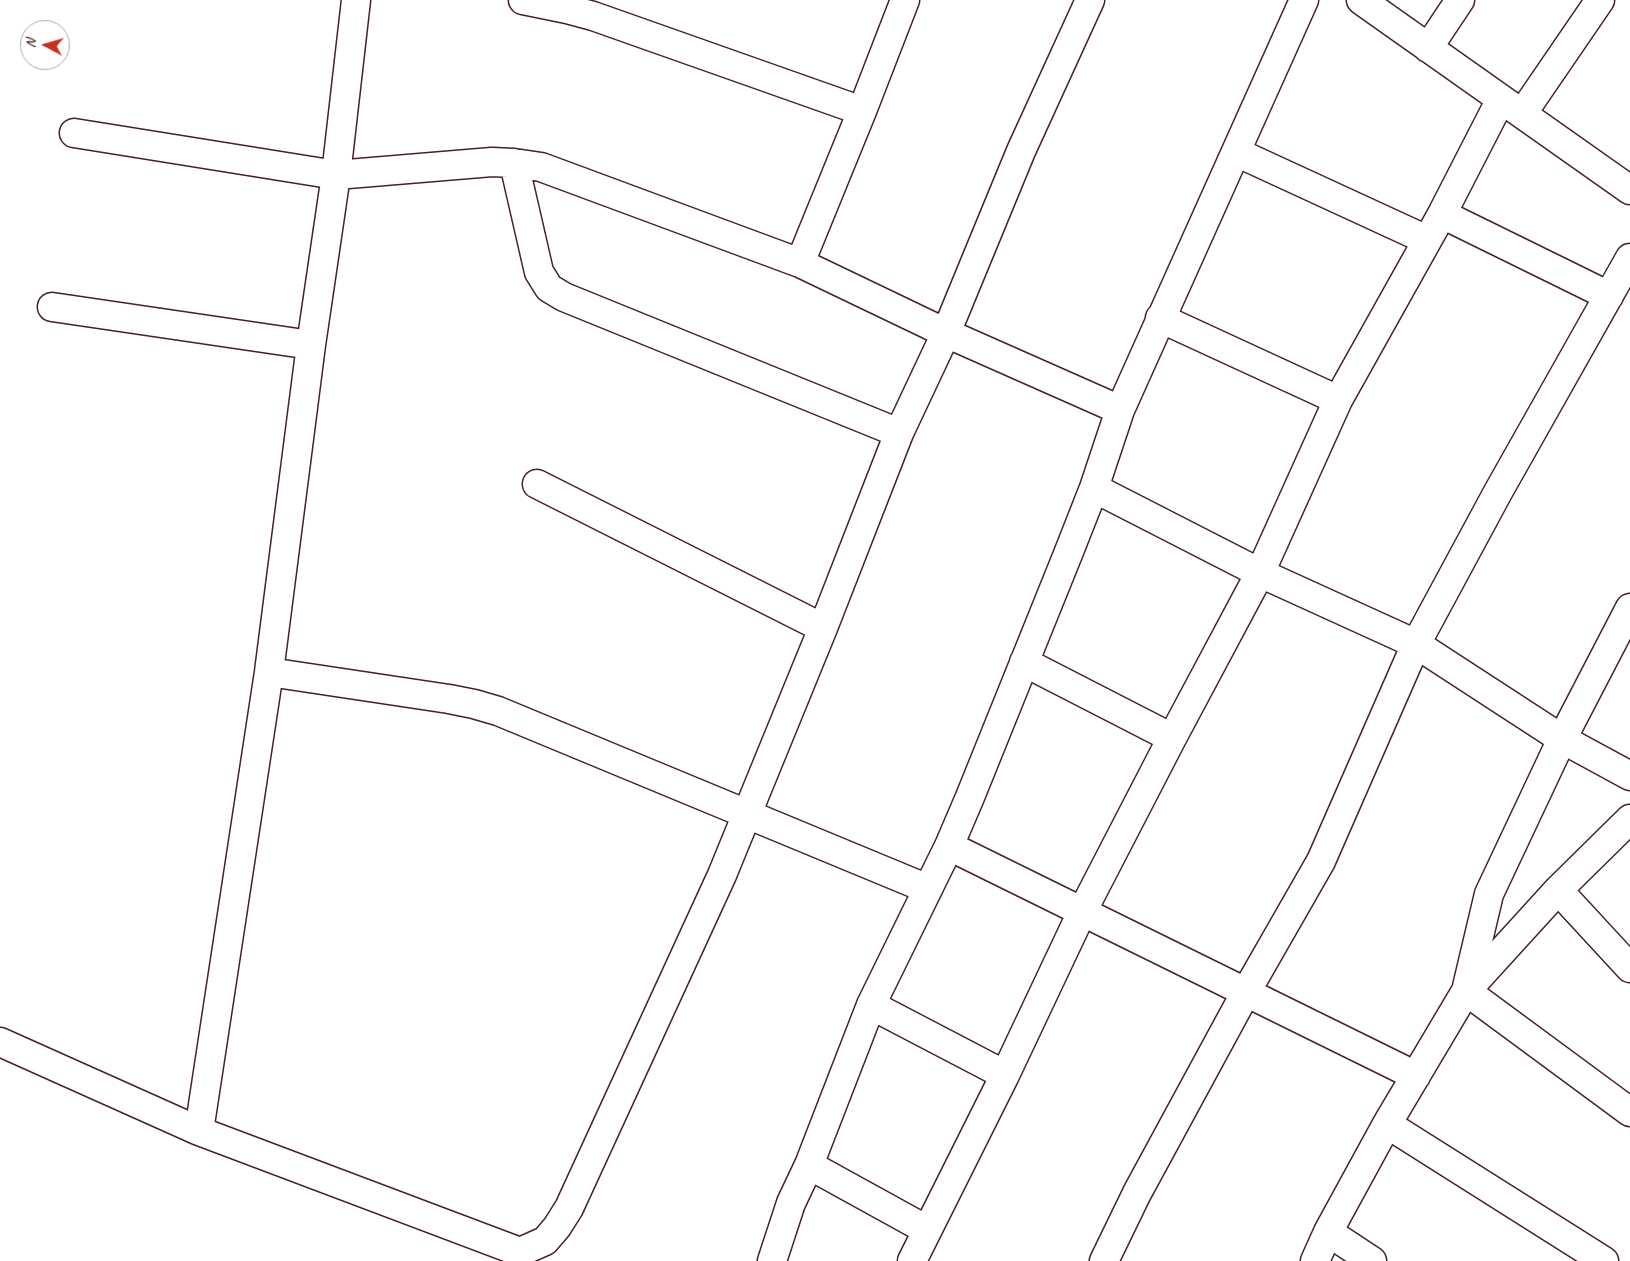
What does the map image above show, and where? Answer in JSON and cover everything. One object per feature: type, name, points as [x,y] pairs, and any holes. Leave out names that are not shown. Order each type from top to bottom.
[{"type":"street","points":[[199,1132],[269,672],[311,345],[336,175],[356,0]]},
{"type":"street","points":[[523,0],[593,16],[862,111]]},
{"type":"street","points":[[800,263],[905,0]]},
{"type":"street","points":[[0,1042],[199,1132],[526,1258],[545,1241],[558,1227],[569,1208],[722,875],[899,433],[946,333],[1021,151],[1090,0]]},
{"type":"street","points":[[772,1261],[791,1203],[809,1165],[871,1006],[949,846],[1094,488],[1120,410],[1304,0]]},
{"type":"street","points":[[1361,0],[1511,106],[1628,185]]},
{"type":"street","points":[[1428,48],[1460,0]]},
{"type":"street","points":[[912,1261],[1006,1075],[1082,912],[1260,573],[1338,400],[1442,214],[1511,106],[1600,0]]},
{"type":"street","points":[[74,134],[336,175],[492,162],[541,167],[800,263],[946,333],[1120,410]]},
{"type":"street","points":[[1236,152],[1427,240]]},
{"type":"street","points":[[514,163],[539,272],[548,288],[564,297],[899,433]]},
{"type":"street","points":[[1442,214],[1609,296]]},
{"type":"street","points":[[1104,1261],[1138,1193],[1246,992],[1321,861],[1416,644],[1498,492],[1630,258]]},
{"type":"street","points":[[52,307],[311,345]]},
{"type":"street","points":[[1160,318],[1338,400]]},
{"type":"street","points":[[536,484],[822,628]]},
{"type":"street","points":[[1094,488],[1260,573],[1416,644],[1562,739],[1630,776]]},
{"type":"street","points":[[1466,991],[1489,894],[1562,739],[1621,649],[1630,608]]},
{"type":"street","points":[[1024,662],[1172,738]]},
{"type":"street","points":[[269,672],[449,699],[498,711],[928,889]]},
{"type":"street","points":[[1314,1261],[1386,1124],[1466,991],[1558,890],[1630,819]]},
{"type":"street","points":[[949,846],[1416,1076]]},
{"type":"street","points":[[1558,890],[1630,968]]},
{"type":"street","points":[[1466,991],[1630,1112]]},
{"type":"street","points":[[871,1006],[1006,1075]]},
{"type":"street","points":[[1386,1124],[1604,1261]]},
{"type":"street","points":[[809,1165],[927,1230]]},
{"type":"street","points":[[1328,1232],[1372,1261]]}]
